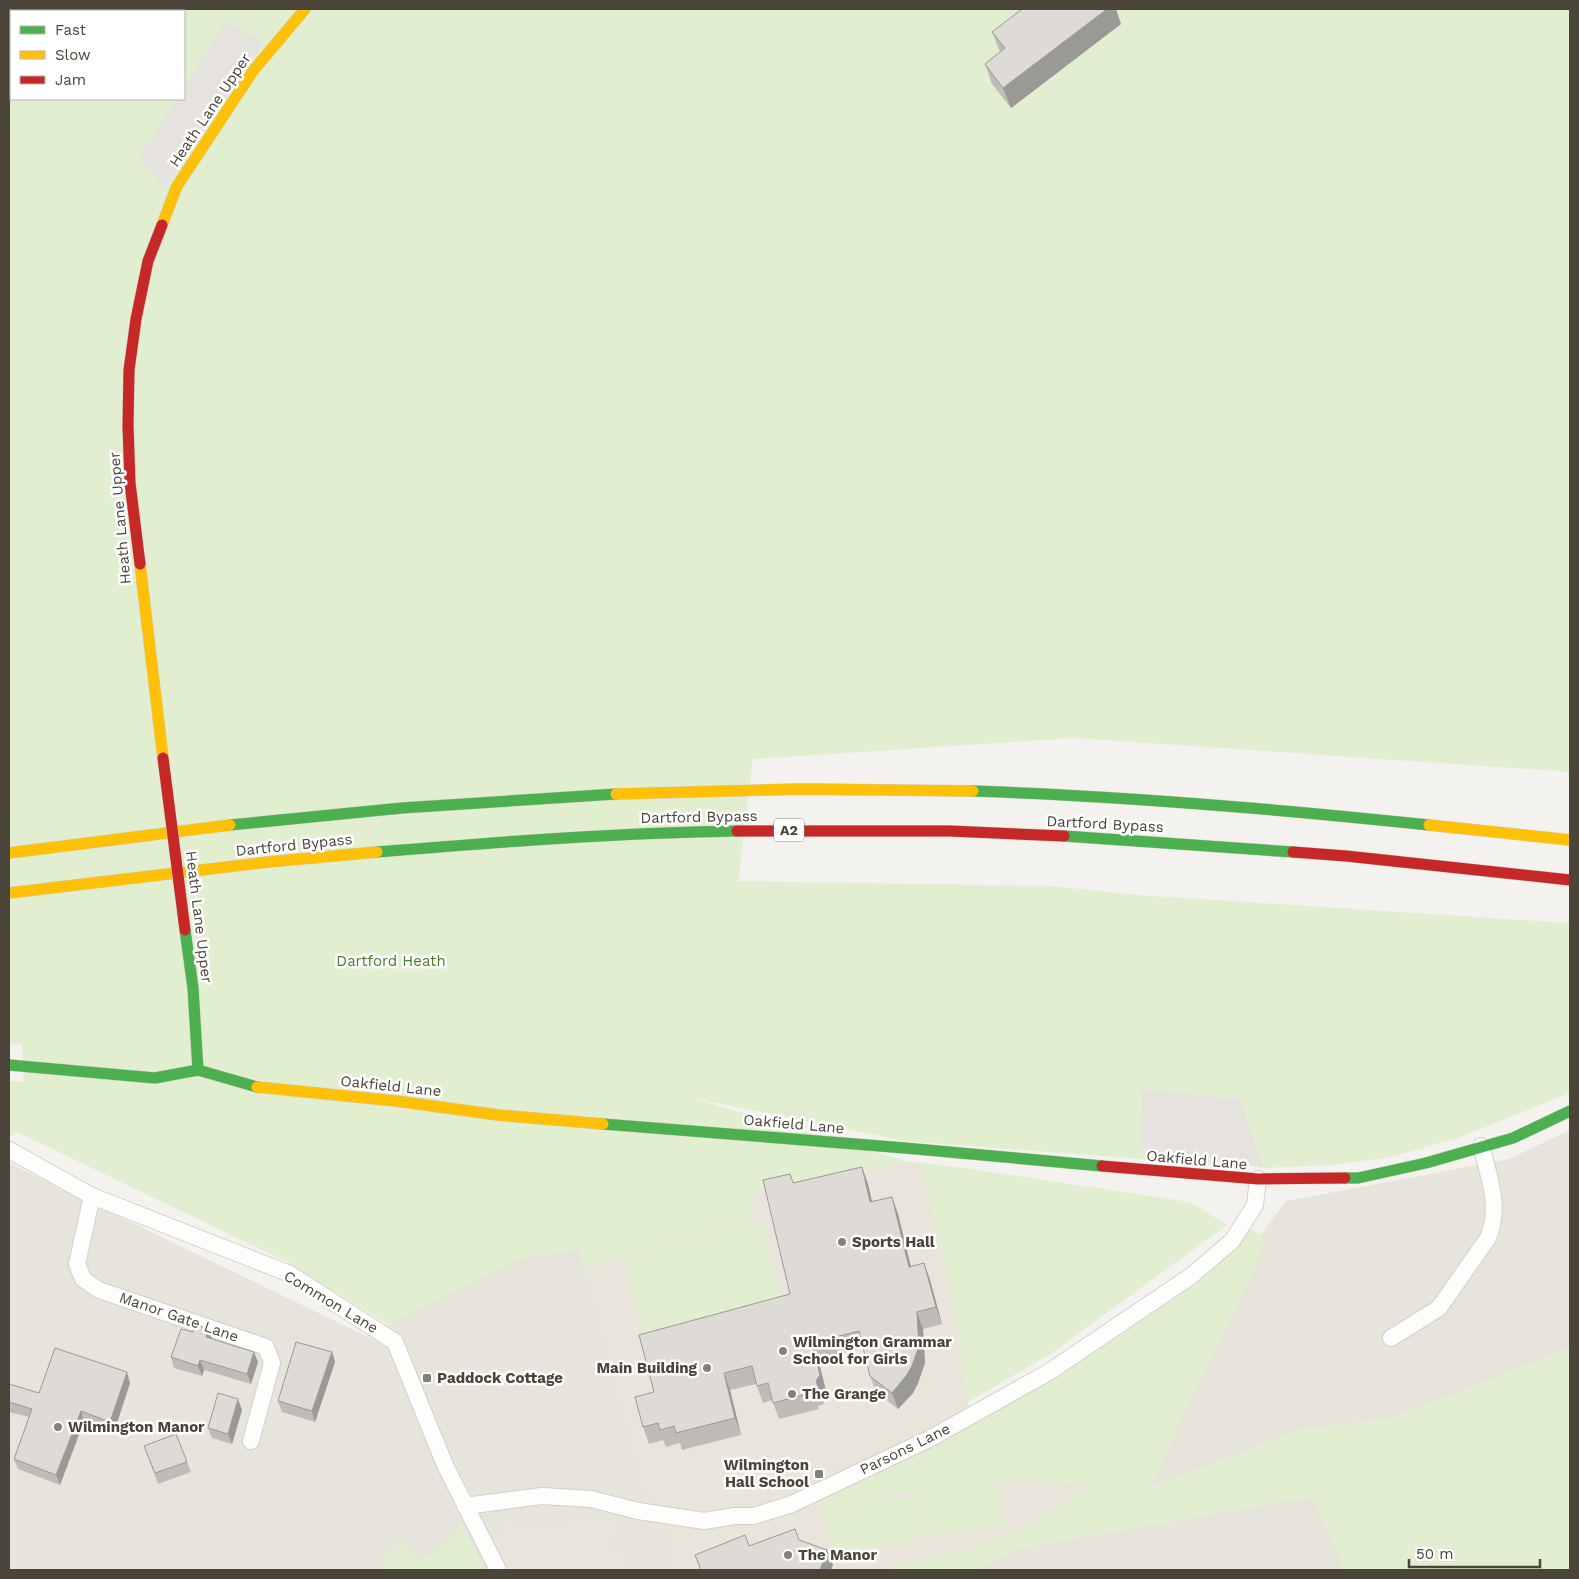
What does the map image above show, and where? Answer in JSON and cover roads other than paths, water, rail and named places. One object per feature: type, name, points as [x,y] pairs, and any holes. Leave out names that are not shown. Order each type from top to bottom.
[{"type":"main road","name":"Heath Lane Upper","points":[[198,1070],[193,988],[130,483],[129,370],[136,319],[148,261],[177,186],[254,71],[305,9]]},
{"type":"main road","name":"Dartford Bypass","points":[[9,853],[346,813],[630,794],[801,789],[968,792],[1207,803],[1570,840]]},
{"type":"main road","name":"Dartford Bypass","points":[[9,894],[268,862],[518,840],[659,832],[799,830],[950,831],[1099,838],[1346,856],[1570,880]]},
{"type":"main road","name":"Oakfield Lane","points":[[9,1065],[155,1078],[198,1070],[252,1087],[396,1101],[498,1115],[1258,1179],[1358,1178],[1426,1163],[1513,1138],[1570,1111]]},
{"type":"street","points":[[1391,1338],[1439,1308],[1489,1235],[1495,1208],[1480,1146]]},
{"type":"street","name":"Common Lane","points":[[9,1150],[92,1196],[290,1274],[395,1342],[464,1506],[498,1570]]},
{"type":"street","name":"Parsons Lane","points":[[464,1506],[542,1496],[591,1499],[638,1510],[704,1521],[754,1516],[792,1504],[930,1438],[1049,1372],[1191,1276],[1232,1241],[1255,1205],[1258,1179]]},
{"type":"street","name":"Manor Gate Lane","points":[[92,1196],[77,1264],[83,1279],[99,1290],[266,1347],[272,1363],[250,1441]]},
{"type":"place","name":"Sports Hall","points":[[842,1242]]},
{"type":"place","name":"Wilmington Grammar School for Girls","points":[[783,1351]]},
{"type":"place","name":"Main Building","points":[[707,1368]]},
{"type":"place","name":"Paddock Cottage","points":[[427,1378]]},
{"type":"place","name":"The Grange","points":[[792,1394]]},
{"type":"place","name":"Wilmington Manor","points":[[58,1427]]},
{"type":"place","name":"Wilmington Hall School","points":[[819,1474]]},
{"type":"place","name":"The Manor","points":[[788,1555]]},
{"type":"park label","name":"Dartford Heath","points":[[391,961]]}]
